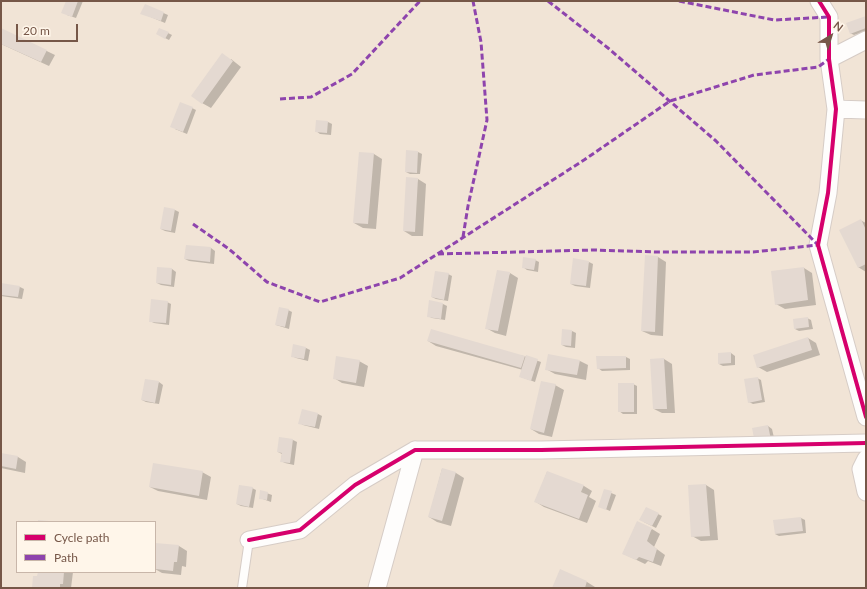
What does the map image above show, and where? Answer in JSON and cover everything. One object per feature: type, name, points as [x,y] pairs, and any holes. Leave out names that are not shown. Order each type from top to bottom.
[{"type":"street","points":[[819,1],[829,18],[829,59],[836,109],[828,193],[818,245],[866,417]]},
{"type":"street","points":[[829,59],[866,40]]},
{"type":"street","points":[[836,109],[866,110]]},
{"type":"street","points":[[249,540],[300,530],[355,486],[415,450],[541,450],[866,443]]},
{"type":"street","points":[[377,588],[415,450]]},
{"type":"street","points":[[866,459],[861,469],[866,492]]},
{"type":"lane","points":[[242,588],[249,540]]},
{"type":"shaded area","points":[[1,1],[866,1],[866,588],[1,588]]},
{"type":"building","points":[[66,1],[78,1],[72,17],[61,13]]},
{"type":"building","points":[[145,4],[164,12],[161,21],[140,14]]},
{"type":"building","points":[[866,16],[866,28],[850,34],[846,23]]},
{"type":"building","points":[[1,28],[47,50],[41,62],[1,44]]},
{"type":"building","points":[[159,28],[169,32],[165,39],[156,34]]},
{"type":"building","points":[[222,53],[233,61],[202,104],[191,96]]},
{"type":"building","points":[[180,102],[193,107],[183,132],[170,127]]},
{"type":"building","points":[[316,120],[328,121],[327,133],[315,132]]},
{"type":"building","points":[[406,150],[418,151],[417,173],[405,172]]},
{"type":"building","points":[[359,152],[374,153],[368,224],[353,223]]},
{"type":"building","points":[[406,177],[418,178],[415,232],[403,231]]},
{"type":"building","points":[[164,207],[175,209],[171,231],[160,229]]},
{"type":"building","points":[[861,219],[866,230],[866,264],[858,268],[839,230]]},
{"type":"building","points":[[186,245],[211,247],[210,262],[184,259]]},
{"type":"building","points":[[645,255],[658,256],[655,332],[641,331]]},
{"type":"building","points":[[523,257],[536,259],[534,270],[522,268]]},
{"type":"building","points":[[573,258],[589,261],[586,286],[570,284]]},
{"type":"building","points":[[157,267],[172,268],[171,285],[156,283]]},
{"type":"building","points":[[804,267],[808,300],[775,305],[771,271]]},
{"type":"building","points":[[497,270],[510,272],[498,331],[485,329]]},
{"type":"building","points":[[435,271],[449,273],[444,300],[431,297]]},
{"type":"building","points":[[1,283],[20,286],[18,297],[1,295]]},
{"type":"building","points":[[151,299],[168,301],[166,323],[149,322]]},
{"type":"building","points":[[429,300],[443,303],[441,319],[427,317]]},
{"type":"building","points":[[279,307],[289,309],[285,327],[275,325]]},
{"type":"building","points":[[808,317],[809,327],[794,329],[793,319]]},
{"type":"building","points":[[431,329],[525,356],[521,368],[427,341]]},
{"type":"building","points":[[562,329],[572,330],[571,346],[561,345]]},
{"type":"building","points":[[808,337],[812,350],[757,368],[753,355]]},
{"type":"building","points":[[293,344],[306,347],[304,359],[291,357]]},
{"type":"building","points":[[731,352],[731,363],[718,364],[718,353]]},
{"type":"building","points":[[548,354],[580,360],[577,375],[545,370]]},
{"type":"building","points":[[526,355],[538,359],[531,381],[519,377]]},
{"type":"building","points":[[336,356],[360,360],[356,383],[333,379]]},
{"type":"building","points":[[596,356],[626,356],[626,368],[597,369]]},
{"type":"building","points":[[664,358],[667,409],[653,409],[650,359]]},
{"type":"building","points":[[758,377],[762,400],[748,403],[744,379]]},
{"type":"building","points":[[145,379],[159,381],[155,403],[141,400]]},
{"type":"building","points":[[541,381],[556,384],[544,433],[530,429]]},
{"type":"building","points":[[618,383],[634,383],[634,412],[618,412]]},
{"type":"building","points":[[302,409],[318,413],[315,427],[298,424]]},
{"type":"building","points":[[768,425],[771,440],[755,443],[752,428]]},
{"type":"building","points":[[279,437],[293,439],[290,463],[280,462],[282,453],[277,452]]},
{"type":"building","points":[[1,453],[18,456],[16,469],[1,466]]},
{"type":"building","points":[[153,463],[203,471],[199,496],[149,487]]},
{"type":"building","points":[[442,468],[456,472],[442,521],[428,517]]},
{"type":"building","points":[[547,471],[584,485],[581,492],[588,495],[579,519],[534,502]]},
{"type":"building","points":[[706,484],[710,536],[691,537],[688,485]]},
{"type":"building","points":[[239,485],[253,487],[249,507],[236,504]]},
{"type":"building","points":[[604,489],[612,491],[606,510],[598,507]]},
{"type":"building","points":[[260,490],[268,492],[267,500],[259,499]]},
{"type":"building","points":[[646,507],[659,513],[652,526],[639,520]]},
{"type":"building","points":[[801,517],[803,531],[775,534],[773,520]]},
{"type":"building","points":[[637,521],[652,528],[647,541],[657,549],[653,562],[639,557],[636,560],[622,554]]},
{"type":"building","points":[[156,543],[179,545],[177,562],[174,562],[173,571],[156,569]]},
{"type":"building","points":[[560,569],[587,581],[585,588],[552,588]]},
{"type":"building","points":[[38,573],[64,573],[63,584],[60,584],[60,588],[32,588],[33,576],[37,576]]},
{"type":"marked path","points":[[280,99],[311,97],[352,74],[420,1]]},
{"type":"marked path","points":[[463,237],[468,206],[487,120],[481,42],[473,1]]},
{"type":"marked path","points":[[548,1],[608,48],[716,141],[818,245]]},
{"type":"marked path","points":[[679,1],[774,20],[829,17]]},
{"type":"marked path","points":[[193,224],[229,249],[267,282],[320,302],[400,278],[584,160],[670,101],[754,75],[818,67],[829,59]]},
{"type":"marked path","points":[[438,254],[594,250],[657,252],[753,252],[818,245]]},
{"type":"cycle path","points":[[819,1],[829,17],[829,59],[836,109],[828,193],[818,245],[866,417]]},
{"type":"cycle path","points":[[249,540],[300,530],[355,485],[415,450],[541,450],[866,443]]}]
